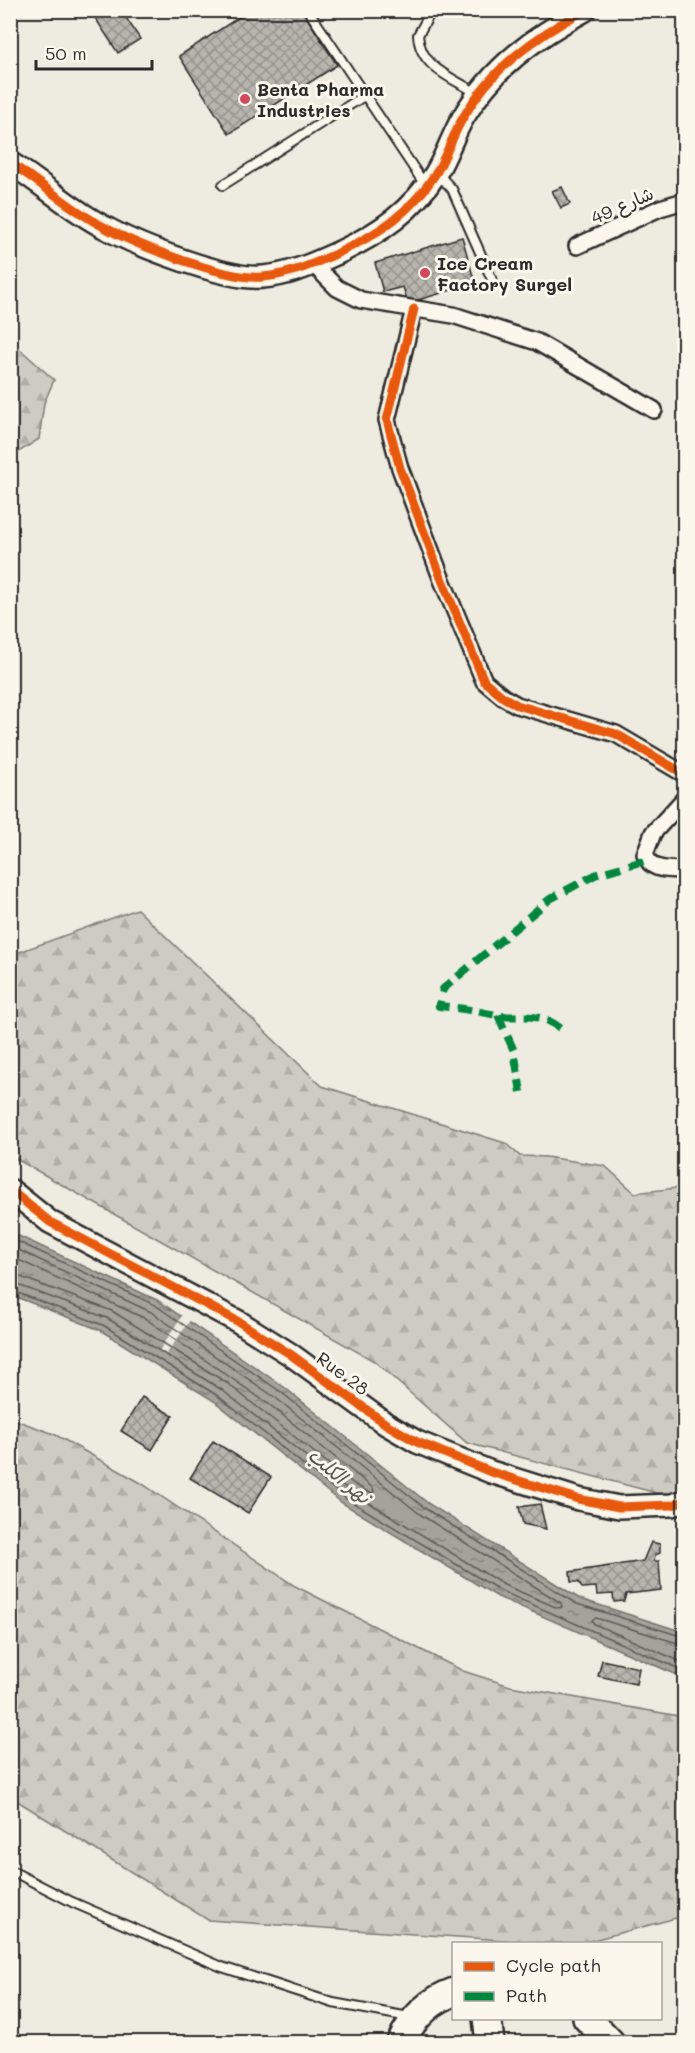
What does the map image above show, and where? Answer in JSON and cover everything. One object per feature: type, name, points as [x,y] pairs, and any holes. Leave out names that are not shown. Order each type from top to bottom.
[{"type":"highway","points":[[401,2043],[415,2018],[425,2008],[452,1993]]},
{"type":"highway","points":[[487,2020],[490,2043]]},
{"type":"highway","points":[[589,2020],[610,2043]]},
{"type":"street","points":[[10,163],[104,227],[192,264],[240,276],[261,278],[313,264],[383,230],[411,208],[431,180],[463,118],[496,71],[529,43],[585,10]]},
{"type":"street","name":"شارع 49","points":[[577,246],[660,208],[684,201]]},
{"type":"street","points":[[313,264],[337,288],[361,300],[453,315],[537,342],[654,410]]},
{"type":"street","points":[[414,309],[387,420],[400,468],[442,580],[484,681],[502,697],[517,705],[616,734],[684,774]]},
{"type":"street","points":[[684,799],[653,833],[645,854],[651,865],[656,868],[684,870]]},
{"type":"street","name":"Rue 28","points":[[10,1190],[50,1222],[248,1328],[290,1354],[386,1424],[417,1442],[491,1472],[578,1498],[619,1507],[672,1505],[684,1501]]},
{"type":"lane","points":[[308,10],[364,96],[431,180],[453,189],[493,282]]},
{"type":"lane","points":[[432,10],[418,35],[425,60],[435,69],[478,94]]},
{"type":"lane","points":[[223,185],[364,96]]},
{"type":"lane","points":[[10,1870],[72,1902],[222,1967],[333,2003],[415,2018]]},
{"type":"green space","points":[[11,341],[54,380],[44,403],[39,439],[11,457]]},
{"type":"green space","points":[[137,909],[322,1086],[505,1143],[520,1156],[546,1157],[605,1166],[635,1193],[684,1187],[684,1490],[664,1495],[467,1443],[374,1361],[11,1156],[11,955]]},
{"type":"green space","points":[[10,1418],[54,1434],[141,1483],[295,1586],[463,1671],[510,1686],[684,1717],[684,1916],[586,1942],[531,1942],[208,1920],[11,1797]]},
{"type":"water","name":"نهر الكلب","points":[[10,1232],[157,1300],[284,1387],[429,1504],[580,1599],[684,1632],[684,1678],[498,1597],[342,1503],[214,1401],[100,1330],[11,1295]]},
{"type":"pier","points":[[183,1314],[191,1319],[166,1355],[159,1351]]},
{"type":"building","points":[[90,10],[121,10],[140,39],[118,53]]},
{"type":"building","name":"Benta Pharma Industries","points":[[250,10],[302,10],[337,65],[229,134],[179,56]]},
{"type":"building","points":[[562,187],[570,204],[561,208],[552,191]]},
{"type":"building","name":"Ice Cream Factory Surgel","points":[[462,237],[475,283],[408,303],[403,287],[383,292],[375,263]]},
{"type":"building","points":[[142,1397],[173,1416],[152,1450],[121,1431]]},
{"type":"building","points":[[213,1441],[271,1477],[248,1513],[190,1478]]},
{"type":"building","points":[[540,1504],[546,1529],[523,1524],[519,1507]]},
{"type":"building","points":[[651,1542],[660,1544],[660,1553],[655,1555],[654,1561],[659,1561],[661,1590],[626,1594],[624,1601],[614,1602],[613,1594],[597,1595],[596,1587],[582,1588],[578,1582],[571,1582],[570,1572],[643,1561]]},
{"type":"building","points":[[602,1660],[639,1668],[636,1684],[598,1676]]},
{"type":"marked path","points":[[560,1028],[552,1022],[536,1017],[505,1016],[439,1006],[443,989],[550,899],[597,874],[647,860]]},
{"type":"marked path","points":[[498,1015],[514,1051],[521,1092]]},
{"type":"cycle path","points":[[10,163],[68,205],[137,243],[206,268],[228,273],[247,277],[283,274],[355,245],[382,229],[406,210],[427,187],[464,116],[488,83],[532,42],[585,10]]},
{"type":"cycle path","points":[[414,309],[387,420],[400,468],[442,580],[484,681],[517,705],[616,734],[684,774]]},
{"type":"cycle path","points":[[10,1190],[50,1222],[239,1322],[290,1354],[386,1424],[417,1442],[491,1472],[578,1499],[619,1507],[672,1505],[684,1501]]},
{"type":"place","name":"Benta Pharma Industries","points":[[245,99]]},
{"type":"place","name":"Ice Cream Factory Surgel","points":[[425,273]]}]
